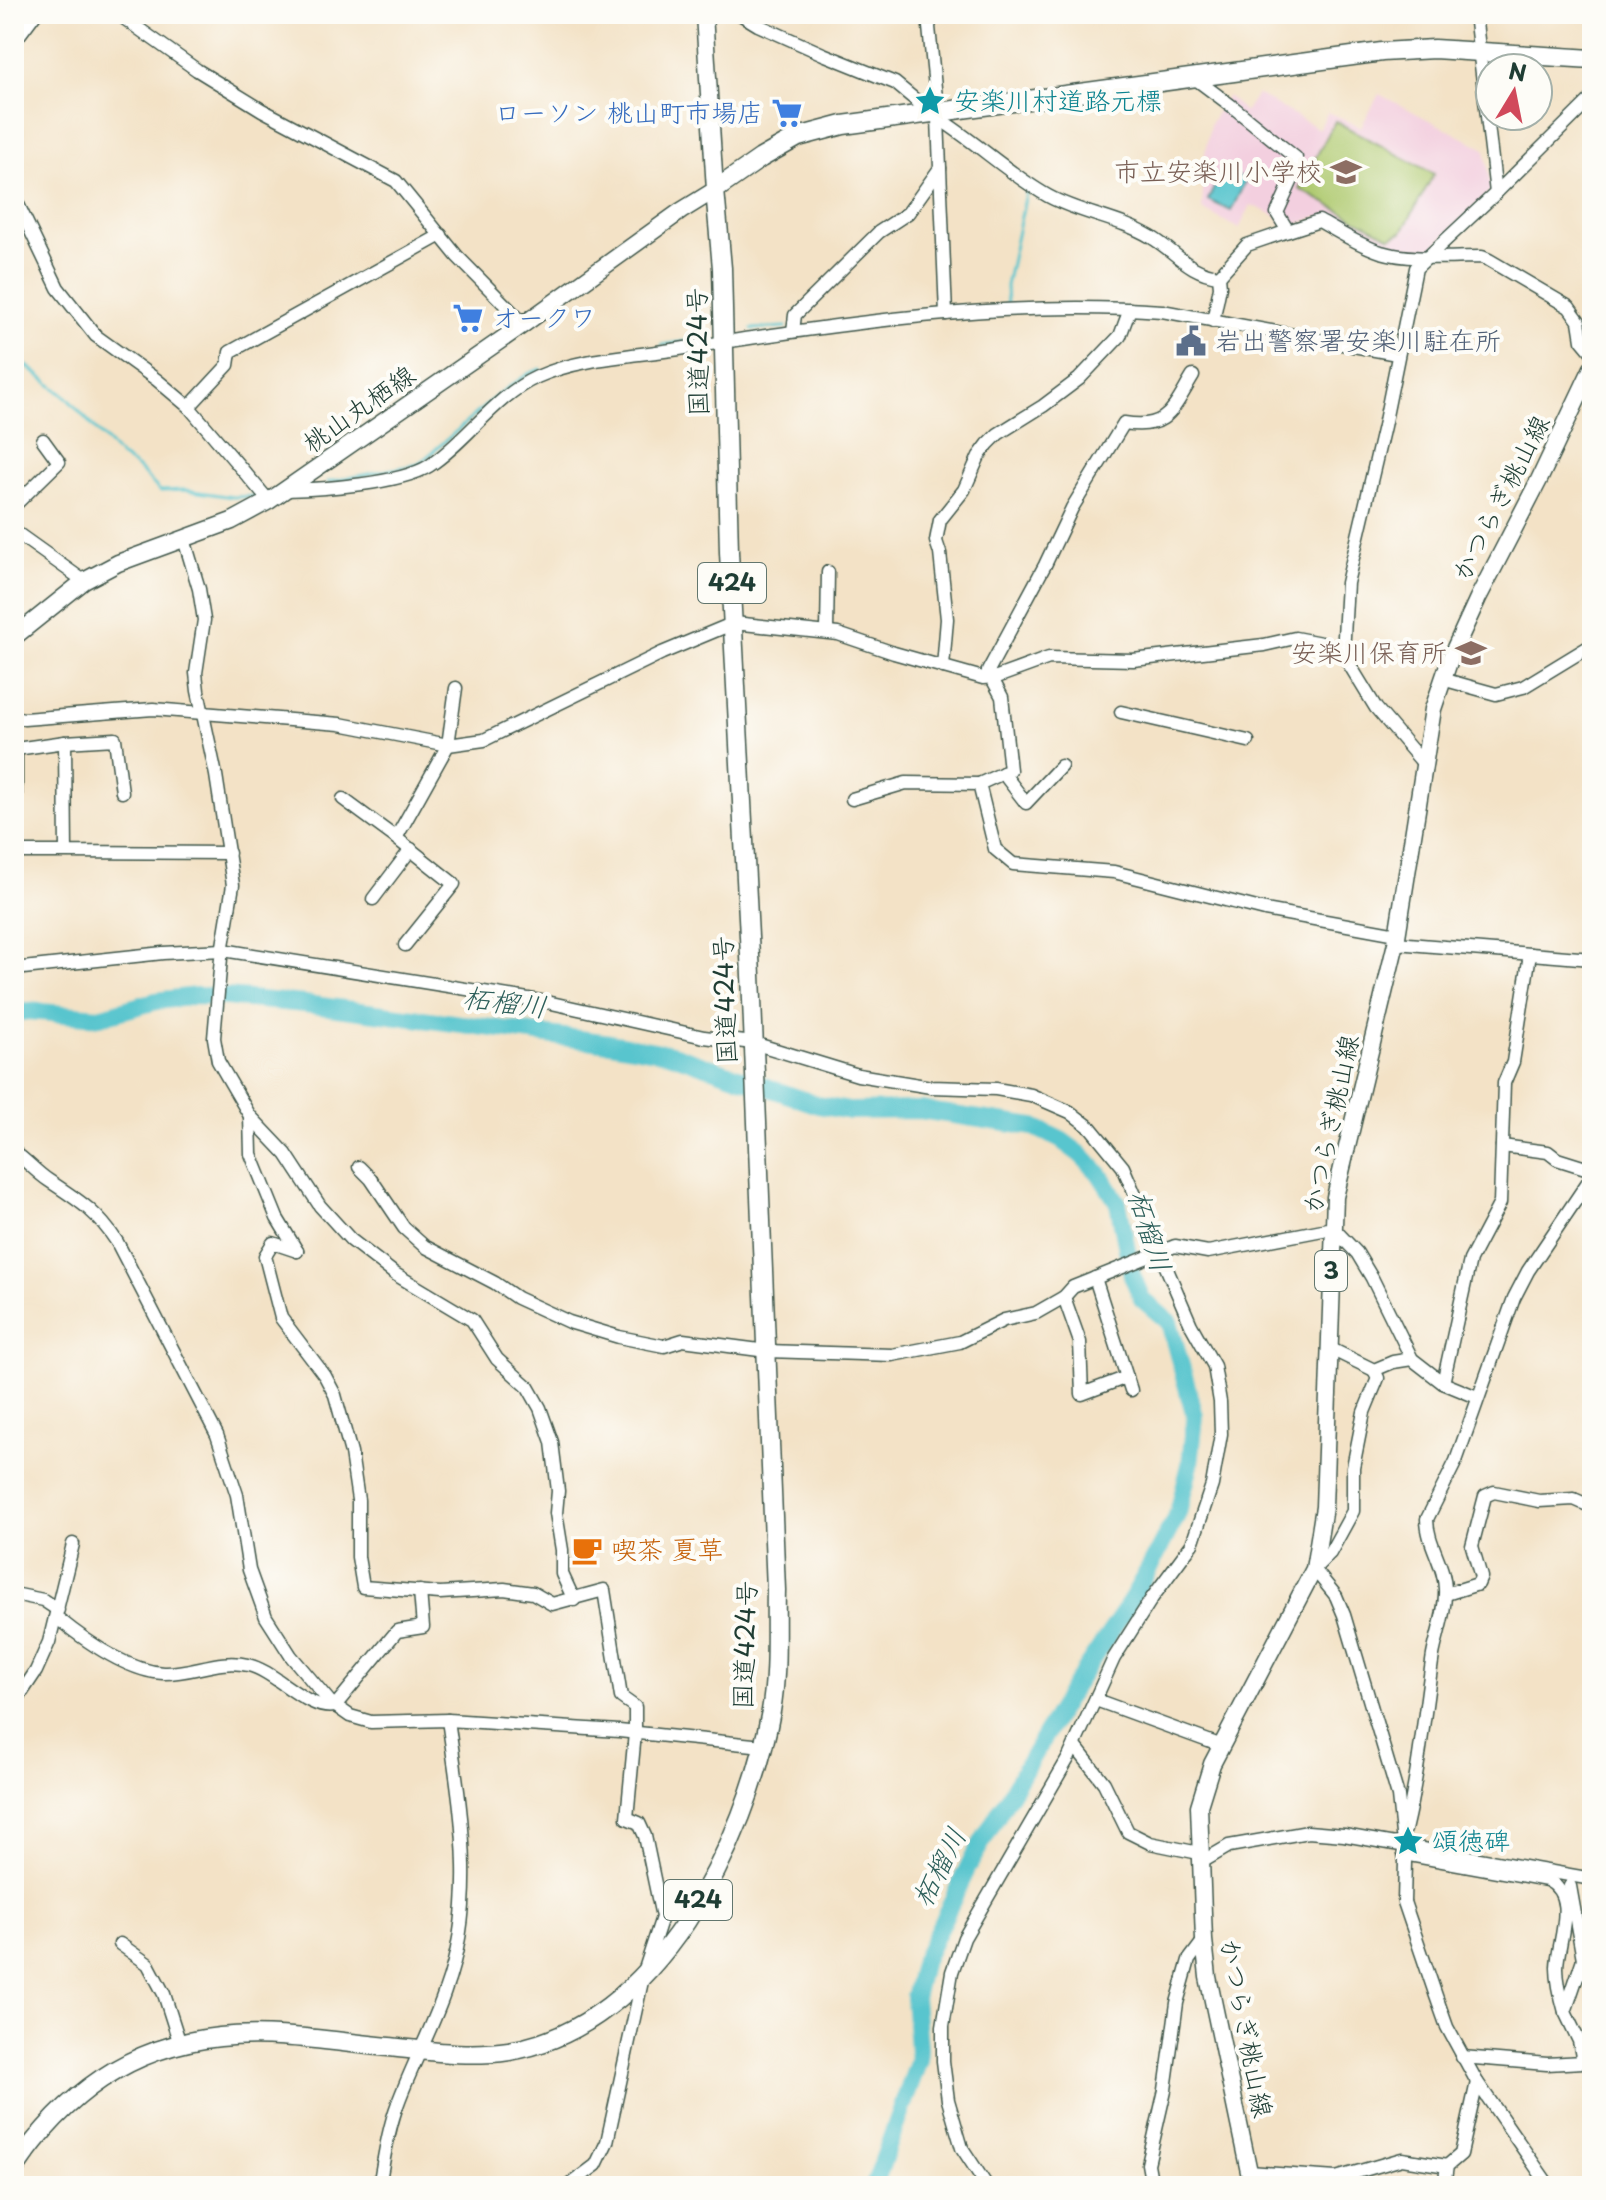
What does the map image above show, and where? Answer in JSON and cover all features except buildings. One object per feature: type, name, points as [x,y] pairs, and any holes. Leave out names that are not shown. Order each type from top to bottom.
[{"type":"highway","points":[[715,190],[798,137],[843,125],[1382,52],[1434,49],[1478,52]]},
{"type":"highway","points":[[1554,57],[1592,59]]},
{"type":"highway","name":"国道424号","points":[[14,2169],[36,2137],[67,2104],[136,2059],[180,2044],[221,2036],[266,2036],[484,2053],[511,2051],[564,2033],[590,2019],[625,1991],[678,1933],[717,1870],[743,1815],[771,1707],[776,1590],[722,343],[722,268],[715,190]]},
{"type":"main road","points":[[704,14],[715,190]]},
{"type":"main road","name":"桃山丸栖線","points":[[14,637],[84,581],[118,563],[232,521],[269,501],[715,190]]},
{"type":"main road","name":"かつらぎ桃山線","points":[[1251,2179],[1208,1977],[1199,1806],[1212,1764],[1314,1569],[1324,1507],[1335,1197],[1397,938],[1433,709],[1442,679],[1478,598],[1592,368]]},
{"type":"street","points":[[14,42],[35,14]]},
{"type":"street","points":[[118,14],[197,70],[262,110],[396,181],[457,256],[524,324]]},
{"type":"street","points":[[740,14],[810,48],[895,83],[1002,166],[1048,196],[1149,235],[1186,265],[1219,276]]},
{"type":"street","points":[[932,14],[929,27],[940,168],[945,311]]},
{"type":"street","points":[[1475,14],[1478,52]]},
{"type":"street","points":[[1193,77],[1296,158],[1297,169],[1277,213],[1288,231]]},
{"type":"street","points":[[1343,654],[1347,583],[1383,431],[1416,268],[1592,98]]},
{"type":"street","points":[[1488,132],[1496,193]]},
{"type":"street","points":[[793,327],[795,315],[879,232],[908,213],[940,168]]},
{"type":"street","points":[[14,196],[58,288],[96,336],[189,407],[269,501]]},
{"type":"street","points":[[1213,321],[1220,287],[1219,276],[1247,245],[1319,221],[1380,251],[1428,257],[1482,257],[1558,298],[1579,321],[1582,340],[1592,352]]},
{"type":"street","points":[[189,407],[228,365],[230,352],[441,235]]},
{"type":"street","points":[[943,667],[947,619],[936,541],[940,520],[964,490],[979,456],[988,444],[1079,379],[1120,336],[1130,309]]},
{"type":"street","points":[[283,490],[334,488],[406,475],[429,466],[515,391],[535,378],[571,366],[722,343],[793,327],[945,311],[1130,309],[1162,311],[1397,354]]},
{"type":"street","points":[[852,799],[906,783],[979,784],[1010,770],[1002,697],[988,671],[1072,508],[1124,423],[1151,425],[1160,422],[1193,376]]},
{"type":"street","points":[[14,506],[59,462],[43,440]]},
{"type":"street","points":[[14,531],[84,581]]},
{"type":"street","points":[[184,539],[199,589],[204,620],[196,673],[233,885],[222,954],[214,1038],[218,1061],[250,1116],[286,1154],[320,1206],[351,1240],[395,1274],[472,1320],[497,1359],[528,1387],[540,1408],[552,1442],[562,1574],[574,1600]]},
{"type":"street","points":[[827,632],[828,572]]},
{"type":"street","points":[[14,717],[24,719],[153,709],[203,712],[340,724],[448,745],[484,740],[662,653],[734,623],[827,632],[983,678],[1049,658],[1133,660],[1264,645],[1295,638],[1321,643],[1343,654],[1376,708],[1423,763]]},
{"type":"street","points":[[1442,679],[1496,694],[1523,687],[1592,645]]},
{"type":"street","points":[[396,838],[448,745],[456,688]]},
{"type":"street","points":[[1121,712],[1248,741]]},
{"type":"street","points":[[122,792],[115,739],[16,749],[16,852],[229,853]]},
{"type":"street","points":[[65,742],[66,852]]},
{"type":"street","points":[[1003,773],[1026,803],[1061,766]]},
{"type":"street","points":[[979,784],[995,849],[1013,864],[1114,872],[1265,910],[1397,938],[1592,959]]},
{"type":"street","points":[[343,799],[454,884],[405,945]]},
{"type":"street","points":[[373,899],[411,849]]},
{"type":"street","points":[[14,969],[163,953],[222,954],[547,1002],[753,1046],[858,1075],[931,1087],[996,1089],[1031,1095],[1070,1112],[1091,1128],[1123,1167],[1191,1325],[1214,1366],[1221,1434],[1212,1485],[1192,1544],[1152,1598],[1114,1658],[1091,1703],[1075,1746],[964,1938],[952,1972],[943,2026],[948,2100],[962,2148],[987,2186]]},
{"type":"street","points":[[1443,1383],[1470,1260],[1500,1203],[1504,1083],[1513,1062],[1530,954]]},
{"type":"street","points":[[250,1116],[251,1154],[277,1218],[297,1251],[273,1243],[265,1256],[281,1318],[325,1376],[335,1395],[351,1453],[358,1500],[358,1557],[363,1587],[440,1593],[504,1589],[533,1593],[552,1604],[604,1590],[621,1697],[635,1707],[627,1818],[639,1823],[645,1836],[662,1917],[644,1972],[607,2142],[596,2165],[568,2186]]},
{"type":"street","points":[[1403,1850],[1446,1594],[1445,1579],[1427,1529],[1427,1519],[1456,1461],[1514,1298],[1528,1271],[1592,1173],[1557,1159],[1548,1152],[1502,1146]]},
{"type":"street","points":[[14,1152],[46,1179],[84,1203],[106,1224],[117,1242],[217,1435],[237,1495],[249,1570],[266,1617],[314,1686],[335,1706],[350,1716],[371,1722],[448,1720],[635,1733],[763,1746]]},
{"type":"street","points":[[359,1167],[404,1228],[424,1246],[517,1298],[569,1322],[664,1346],[683,1340],[767,1351],[892,1355],[960,1342],[1004,1320],[1036,1313],[1064,1297],[1073,1287],[1160,1250],[1175,1246],[1208,1252],[1333,1228],[1357,1253],[1412,1359],[1443,1383],[1477,1397]]},
{"type":"street","points":[[1097,1277],[1131,1390]]},
{"type":"street","points":[[1064,1297],[1080,1342],[1082,1394],[1127,1377]]},
{"type":"street","points":[[1329,1348],[1374,1370],[1378,1378],[1364,1412],[1353,1467],[1353,1511],[1330,1553],[1314,1569],[1336,1596],[1344,1615],[1398,1796],[1404,1902],[1447,2027],[1477,2082],[1549,2186]]},
{"type":"street","points":[[1374,1370],[1393,1362],[1412,1359]]},
{"type":"street","points":[[1446,1594],[1478,1584],[1481,1577],[1472,1546],[1485,1496],[1494,1492],[1539,1501],[1574,1499],[1592,1507]]},
{"type":"street","points":[[14,1704],[36,1671],[49,1642],[73,1544]]},
{"type":"street","points":[[14,1594],[43,1600],[82,1639],[120,1660],[163,1673],[223,1663],[249,1665],[272,1674],[326,1708],[335,1706],[397,1631],[423,1627],[420,1591]]},
{"type":"street","points":[[1091,1703],[1222,1746]]},
{"type":"street","points":[[379,2186],[396,2106],[446,1990],[459,1939],[466,1883],[464,1833],[448,1720]]},
{"type":"street","points":[[1075,1746],[1104,1783],[1128,1832],[1150,1843],[1200,1858],[1229,1846],[1308,1832],[1555,1884],[1565,1901],[1557,1968],[1565,2012],[1579,2041],[1583,2062],[1547,2064],[1462,2057]]},
{"type":"street","points":[[1403,1850],[1592,1879]]},
{"type":"street","points":[[1570,1886],[1586,1972],[1592,1979]]},
{"type":"street","points":[[1152,2186],[1148,2164],[1165,2090],[1177,2003],[1189,1960],[1204,1940]]},
{"type":"street","points":[[120,1944],[148,1964],[164,1994],[180,2044]]},
{"type":"street","points":[[1565,2012],[1583,1959]]},
{"type":"street","points":[[1444,2186],[1447,2166],[1461,2154],[1477,2082]]},
{"type":"street","points":[[1251,2179],[1336,2178],[1402,2159],[1447,2166]]},
{"type":"shaded area","name":"市立安楽川小学校","points":[[1257,94],[1319,129],[1328,112],[1361,127],[1379,94],[1485,149],[1491,190],[1428,252],[1388,251],[1318,216],[1284,230],[1278,217],[1251,205],[1239,229],[1202,209],[1205,154],[1210,124],[1227,96],[1245,112]]},
{"type":"green space","points":[[1335,121],[1434,174],[1402,232],[1390,237],[1299,189]]},
{"type":"water","points":[[1223,169],[1246,180],[1231,211],[1208,200]]},
{"type":"waterway","points":[[1004,305],[1007,305],[1006,286],[1027,189]]},
{"type":"waterway","points":[[752,329],[786,327]]},
{"type":"waterway","points":[[662,345],[694,340]]},
{"type":"waterway","points":[[14,355],[68,399],[120,456],[138,468],[160,491],[258,496]]},
{"type":"waterway","points":[[328,482],[419,464],[500,393],[541,369]]},
{"type":"waterway","name":"柘榴川","points":[[14,1013],[29,1011],[99,1017],[156,1001],[196,996],[226,997],[305,1004],[610,1043],[672,1054],[818,1105],[849,1111],[920,1110],[1034,1127],[1061,1140],[1099,1173],[1118,1203],[1132,1275],[1142,1299],[1169,1322],[1195,1416],[1190,1465],[1178,1513],[1151,1565],[1126,1609],[1074,1686],[970,1863],[922,1964],[914,1998],[919,2060],[874,2186]]},
{"type":"place","name":"安楽川村道路元標","points":[[930,101]]},
{"type":"place","name":"ローソン 桃山町市場店","points":[[787,113]]},
{"type":"place","name":"市立安楽川小学校","points":[[1346,172]]},
{"type":"place","name":"オークワ","points":[[468,318]]},
{"type":"place","name":"岩出警察署安楽川駐在所","points":[[1191,341]]},
{"type":"place","name":"安楽川保育所","points":[[1471,653]]},
{"type":"place","name":"喫茶 夏草","points":[[587,1550]]},
{"type":"place","name":"頌徳碑","points":[[1408,1841]]}]
